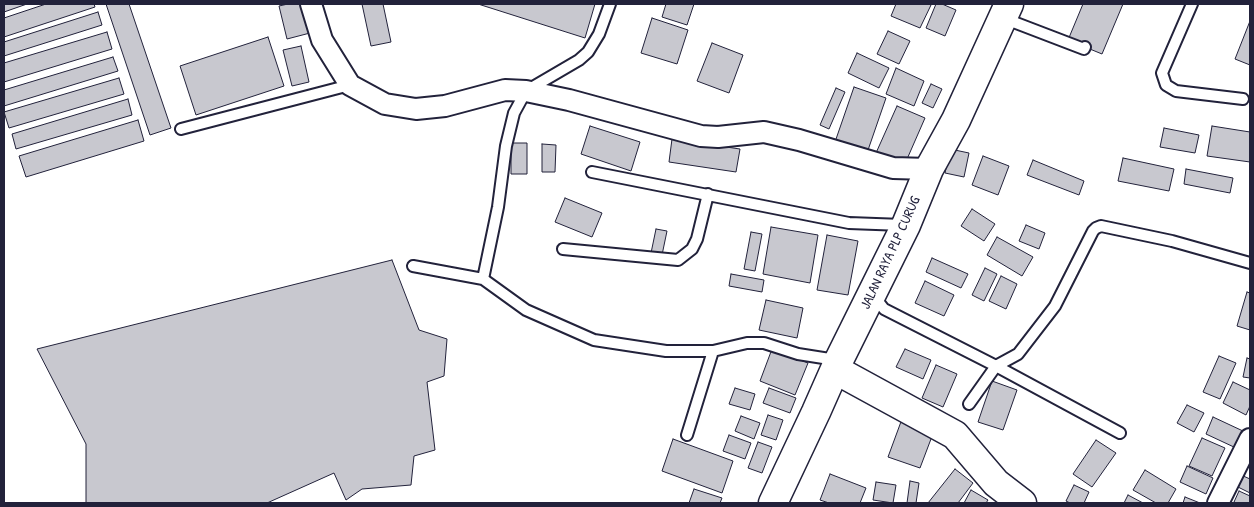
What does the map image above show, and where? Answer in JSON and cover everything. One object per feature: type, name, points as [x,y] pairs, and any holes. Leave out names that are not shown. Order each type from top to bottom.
[{"type":"main road","name":"JALAN RAYA PLP CURUG","points":[[773,503],[837,365],[906,225],[929,169],[956,120],[1006,11]]},
{"type":"main road","points":[[837,365],[956,434],[996,483],[1022,503]]},
{"type":"street","points":[[311,4],[322,40],[350,86],[385,104],[416,109],[445,106],[505,90],[526,91],[569,100],[701,136],[718,137],[764,132],[800,140],[893,168],[929,169]]},
{"type":"street","points":[[1218,503],[1250,439]]},
{"type":"lane","points":[[482,279],[498,207],[506,146],[514,113],[526,91],[580,60],[588,52],[599,34],[610,4]]},
{"type":"lane","points":[[1192,4],[1162,73],[1166,85],[1176,91],[1243,99]]},
{"type":"lane","points":[[1006,11],[1085,47]]},
{"type":"lane","points":[[181,129],[350,86]]},
{"type":"lane","points":[[592,172],[849,223],[906,225]]},
{"type":"lane","points":[[563,249],[678,260],[692,250],[697,239],[708,194]]},
{"type":"lane","points":[[969,404],[996,366],[1018,354],[1055,306],[1096,228],[1101,226],[1172,241],[1250,263]]},
{"type":"lane","points":[[413,266],[482,279],[526,310],[594,340],[666,351],[713,351],[747,343],[764,343],[837,365]]},
{"type":"lane","points":[[872,294],[884,309],[996,366],[1120,433]]},
{"type":"lane","points":[[687,435],[713,351]]},
{"type":"building","points":[[4,4],[27,4],[4,12]]},
{"type":"building","points":[[46,4],[94,4],[95,7],[4,37],[4,18]]},
{"type":"building","points":[[106,4],[129,4],[171,128],[150,135]]},
{"type":"building","points":[[303,4],[310,33],[287,39],[279,6]]},
{"type":"building","points":[[362,4],[383,4],[391,42],[371,46]]},
{"type":"building","points":[[478,4],[595,4],[585,38]]},
{"type":"building","points":[[666,4],[694,4],[687,25],[662,17]]},
{"type":"building","points":[[896,4],[931,5],[920,28],[891,16]]},
{"type":"building","points":[[936,4],[942,4],[956,10],[945,36],[926,28]]},
{"type":"building","points":[[1083,4],[1123,4],[1102,54],[1068,40]]},
{"type":"building","points":[[98,12],[102,25],[4,56],[4,42]]},
{"type":"building","points":[[652,18],[688,30],[677,64],[641,53]]},
{"type":"building","points":[[1250,21],[1250,65],[1235,59]]},
{"type":"building","points":[[888,31],[910,41],[899,64],[877,54]]},
{"type":"building","points":[[107,32],[112,49],[4,82],[4,63]]},
{"type":"building","points":[[268,37],[284,86],[196,115],[180,66]]},
{"type":"building","points":[[712,43],[743,55],[729,93],[697,81]]},
{"type":"building","points":[[301,46],[309,82],[292,86],[283,50]]},
{"type":"building","points":[[857,53],[889,68],[879,88],[848,73]]},
{"type":"building","points":[[113,57],[118,71],[4,106],[4,90]]},
{"type":"building","points":[[896,68],[924,81],[914,106],[886,94]]},
{"type":"building","points":[[119,78],[124,94],[9,128],[4,112]]},
{"type":"building","points":[[931,84],[942,89],[933,108],[922,103]]},
{"type":"building","points":[[854,87],[886,98],[867,153],[835,142]]},
{"type":"building","points":[[836,88],[845,92],[829,129],[820,125]]},
{"type":"building","points":[[128,99],[132,115],[16,149],[12,134]]},
{"type":"building","points":[[897,106],[925,118],[904,166],[876,153]]},
{"type":"building","points":[[138,120],[144,141],[26,177],[19,156]]},
{"type":"building","points":[[590,126],[640,142],[631,171],[581,154]]},
{"type":"building","points":[[1212,126],[1250,132],[1250,162],[1207,156]]},
{"type":"building","points":[[1164,128],[1199,135],[1195,153],[1160,147]]},
{"type":"building","points":[[672,139],[740,149],[736,172],[669,162]]},
{"type":"building","points":[[511,143],[527,143],[527,174],[511,174]]},
{"type":"building","points":[[542,144],[556,145],[555,172],[542,172]]},
{"type":"building","points":[[950,149],[969,153],[964,177],[945,173]]},
{"type":"building","points":[[983,156],[1009,166],[998,195],[972,185]]},
{"type":"building","points":[[1123,158],[1174,169],[1169,191],[1118,181]]},
{"type":"building","points":[[1033,160],[1084,181],[1079,195],[1027,175]]},
{"type":"building","points":[[1186,169],[1233,178],[1230,193],[1184,184]]},
{"type":"building","points":[[565,198],[602,213],[592,237],[555,222]]},
{"type":"building","points":[[972,209],[995,224],[984,241],[961,226]]},
{"type":"building","points":[[1026,225],[1045,233],[1039,249],[1019,241]]},
{"type":"building","points":[[771,227],[818,235],[810,283],[763,274]]},
{"type":"building","points":[[656,229],[667,231],[662,255],[651,253]]},
{"type":"building","points":[[751,232],[762,234],[755,271],[744,269]]},
{"type":"building","points":[[827,235],[858,241],[848,295],[817,290]]},
{"type":"building","points":[[997,237],[1033,257],[1022,276],[987,255]]},
{"type":"building","points":[[932,258],[968,274],[961,288],[926,272]]},
{"type":"building","points":[[392,260],[419,330],[447,339],[444,376],[427,382],[435,450],[414,456],[411,485],[362,489],[346,500],[334,473],[267,503],[86,503],[86,444],[37,349]]},
{"type":"building","points":[[985,268],[997,274],[984,301],[972,295]]},
{"type":"building","points":[[731,274],[764,280],[762,292],[729,286]]},
{"type":"building","points":[[1001,276],[1017,284],[1006,309],[989,301]]},
{"type":"building","points":[[925,281],[954,295],[944,316],[915,303]]},
{"type":"building","points":[[1247,292],[1250,293],[1250,330],[1237,326]]},
{"type":"building","points":[[766,300],[803,308],[797,338],[759,330]]},
{"type":"building","points":[[772,349],[808,363],[795,395],[760,381]]},
{"type":"building","points":[[905,349],[931,360],[923,379],[896,367]]},
{"type":"building","points":[[1219,356],[1236,363],[1220,399],[1203,392]]},
{"type":"building","points":[[1247,358],[1250,359],[1250,378],[1243,377]]},
{"type":"building","points":[[936,365],[957,374],[943,407],[922,398]]},
{"type":"building","points":[[992,381],[1017,390],[1003,430],[978,422]]},
{"type":"building","points":[[1233,382],[1250,390],[1250,406],[1246,415],[1223,403]]},
{"type":"building","points":[[735,388],[755,394],[750,410],[729,404]]},
{"type":"building","points":[[769,388],[796,398],[790,413],[763,403]]},
{"type":"building","points":[[1187,405],[1204,413],[1194,432],[1177,423]]},
{"type":"building","points":[[768,415],[783,420],[776,440],[761,435]]},
{"type":"building","points":[[741,416],[760,423],[754,439],[735,431]]},
{"type":"building","points":[[1213,417],[1243,431],[1236,448],[1206,434]]},
{"type":"building","points":[[902,419],[934,431],[920,468],[888,457]]},
{"type":"building","points":[[729,435],[751,443],[745,459],[723,451]]},
{"type":"building","points":[[1202,438],[1225,448],[1212,476],[1189,466]]},
{"type":"building","points":[[673,439],[733,461],[722,493],[662,471]]},
{"type":"building","points":[[1096,440],[1116,453],[1092,487],[1073,474]]},
{"type":"building","points":[[758,442],[772,447],[762,473],[748,468]]},
{"type":"building","points":[[1187,466],[1213,478],[1206,494],[1180,482]]},
{"type":"building","points":[[955,469],[973,483],[958,503],[928,503]]},
{"type":"building","points":[[1145,470],[1176,489],[1168,503],[1156,503],[1133,490]]},
{"type":"building","points":[[830,474],[866,488],[860,503],[829,503],[820,500]]},
{"type":"building","points":[[1241,475],[1250,479],[1250,493],[1236,486]]},
{"type":"building","points":[[910,481],[919,483],[916,503],[907,503]]},
{"type":"building","points":[[876,482],[896,485],[893,503],[873,500]]},
{"type":"building","points":[[1074,485],[1089,492],[1084,503],[1070,503],[1066,501]]},
{"type":"building","points":[[694,489],[722,498],[720,503],[689,503]]},
{"type":"building","points":[[971,490],[988,500],[986,503],[964,503]]},
{"type":"building","points":[[1239,491],[1250,496],[1250,503],[1234,502]]},
{"type":"building","points":[[1128,495],[1143,503],[1124,503]]},
{"type":"building","points":[[1185,497],[1200,503],[1183,503]]}]
